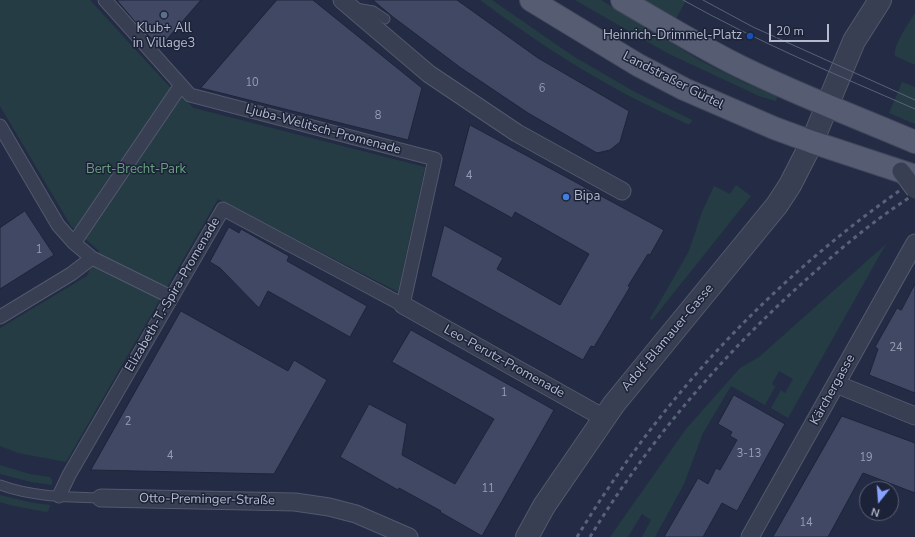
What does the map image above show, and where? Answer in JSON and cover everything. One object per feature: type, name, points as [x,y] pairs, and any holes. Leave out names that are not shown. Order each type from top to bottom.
[{"type":"main road","name":"Landstraßer Gürtel","points":[[531,0],[638,65],[684,89],[732,111],[812,142]]},
{"type":"main road","points":[[622,0],[687,38],[738,65],[915,142]]},
{"type":"main road","points":[[812,142],[908,173]]},
{"type":"street","name":"Ljuba-Welitsch-Promenade","points":[[105,0],[190,95],[435,159],[403,305]]},
{"type":"street","points":[[812,142],[851,47],[880,0]]},
{"type":"street","points":[[346,3],[435,78],[517,132],[622,191]]},
{"type":"street","points":[[74,243],[181,85]]},
{"type":"street","points":[[0,126],[58,224],[74,243],[92,258],[171,297]]},
{"type":"street","name":"Adolf-Blamauer-Gasse","points":[[527,537],[544,506],[614,404],[777,205],[790,185],[812,142]]},
{"type":"street","points":[[908,173],[915,190]]},
{"type":"street","name":"Elizabeth-T.-Spira-Promenade","points":[[60,496],[69,475],[223,209],[403,305]]},
{"type":"street","name":"Kärchergasse","points":[[750,537],[915,242]]},
{"type":"street","points":[[0,317],[71,274],[92,258]]},
{"type":"street","name":"Leo-Perutz-Promenade","points":[[403,305],[604,418]]},
{"type":"street","points":[[836,384],[915,416]]},
{"type":"street","name":"Otto-Preminger-Straße","points":[[102,498],[295,502],[329,507],[356,514],[410,537]]},
{"type":"lane","points":[[346,3],[373,11],[385,19]]},
{"type":"lane","name":"Otto-Preminger-Straße","points":[[0,485],[35,494],[102,498]]},
{"type":"green space","name":"Bert-Brecht-Park","points":[[0,0],[90,0],[169,86],[194,108],[425,167],[398,292],[218,199],[66,462],[18,453],[0,446],[0,328],[87,276],[99,251],[71,226],[0,106]]},
{"type":"green space","points":[[480,0],[492,0],[573,56],[635,92],[692,120],[690,124],[687,124],[633,98],[586,72],[510,22]]},
{"type":"green space","points":[[575,0],[601,0],[701,61],[743,82],[776,96],[777,99],[775,101],[759,96],[667,53]]},
{"type":"green space","points":[[641,0],[686,0],[675,21]]},
{"type":"green space","points":[[915,13],[915,65],[895,56],[895,51],[899,40]]},
{"type":"green space","points":[[902,82],[915,87],[915,124],[889,113]]},
{"type":"green space","points":[[736,185],[751,196],[652,320],[650,318],[689,251],[702,212],[714,186],[730,194]]},
{"type":"green space","points":[[886,244],[788,418],[771,408],[781,390],[785,393],[793,379],[779,371],[772,384],[775,387],[765,405],[731,386],[703,433],[684,484],[655,537],[642,537],[651,520],[642,514],[628,537],[610,537],[686,429],[740,368],[759,357]]},
{"type":"green space","points":[[0,465],[30,474],[50,477],[52,480],[52,485],[31,482],[0,474]]},
{"type":"green space","points":[[0,495],[50,505],[47,512],[23,508],[0,502]]},
{"type":"building","points":[[117,0],[201,0],[161,46],[144,32]]},
{"type":"building","points":[[277,0],[313,0],[422,88],[408,140],[201,88]]},
{"type":"building","points":[[373,0],[457,0],[538,58],[629,111],[620,142],[610,150],[597,153],[528,113],[461,68],[393,17]]},
{"type":"building","points":[[470,125],[664,230],[650,255],[648,254],[628,286],[630,287],[594,347],[591,346],[583,360],[431,276],[444,225],[503,258],[497,269],[560,305],[589,254],[515,212],[512,218],[454,186]]},
{"type":"building","points":[[25,211],[54,255],[0,289],[0,228]]},
{"type":"building","points":[[229,227],[239,233],[241,229],[289,256],[287,261],[367,306],[350,337],[268,291],[259,308],[220,268],[210,262]]},
{"type":"building","points":[[915,284],[915,393],[869,375],[878,349],[875,347],[897,308],[901,310]]},
{"type":"building","points":[[181,311],[288,371],[294,360],[327,380],[274,474],[91,470]]},
{"type":"building","points":[[411,330],[554,410],[482,536],[440,512],[441,511],[399,488],[398,490],[340,457],[369,404],[407,424],[402,455],[455,484],[494,419],[392,362]]},
{"type":"building","points":[[734,395],[785,424],[737,511],[722,503],[703,537],[664,537],[698,478],[708,484],[716,468],[720,470],[737,440],[730,436],[732,432],[718,424]]},
{"type":"building","points":[[842,416],[915,443],[915,493],[899,487],[899,481],[884,481],[863,473],[828,537],[773,537]]},
{"type":"tram line","points":[[683,0],[769,44],[915,109]]},
{"type":"tram line","points":[[703,0],[753,27],[915,100]]},
{"type":"railway","points":[[577,537],[647,434],[686,386],[727,340],[771,296],[816,255],[865,216],[915,180]]},
{"type":"railway","points":[[590,537],[614,500],[665,429],[693,395],[753,330],[784,299],[852,239],[915,194]]},
{"type":"place","name":"Klub+ All in Village3","points":[[164,15]]},
{"type":"place","name":"Heinrich-Drimmel-Platz","points":[[750,36]]},
{"type":"place","name":"Bipa","points":[[566,197]]}]
